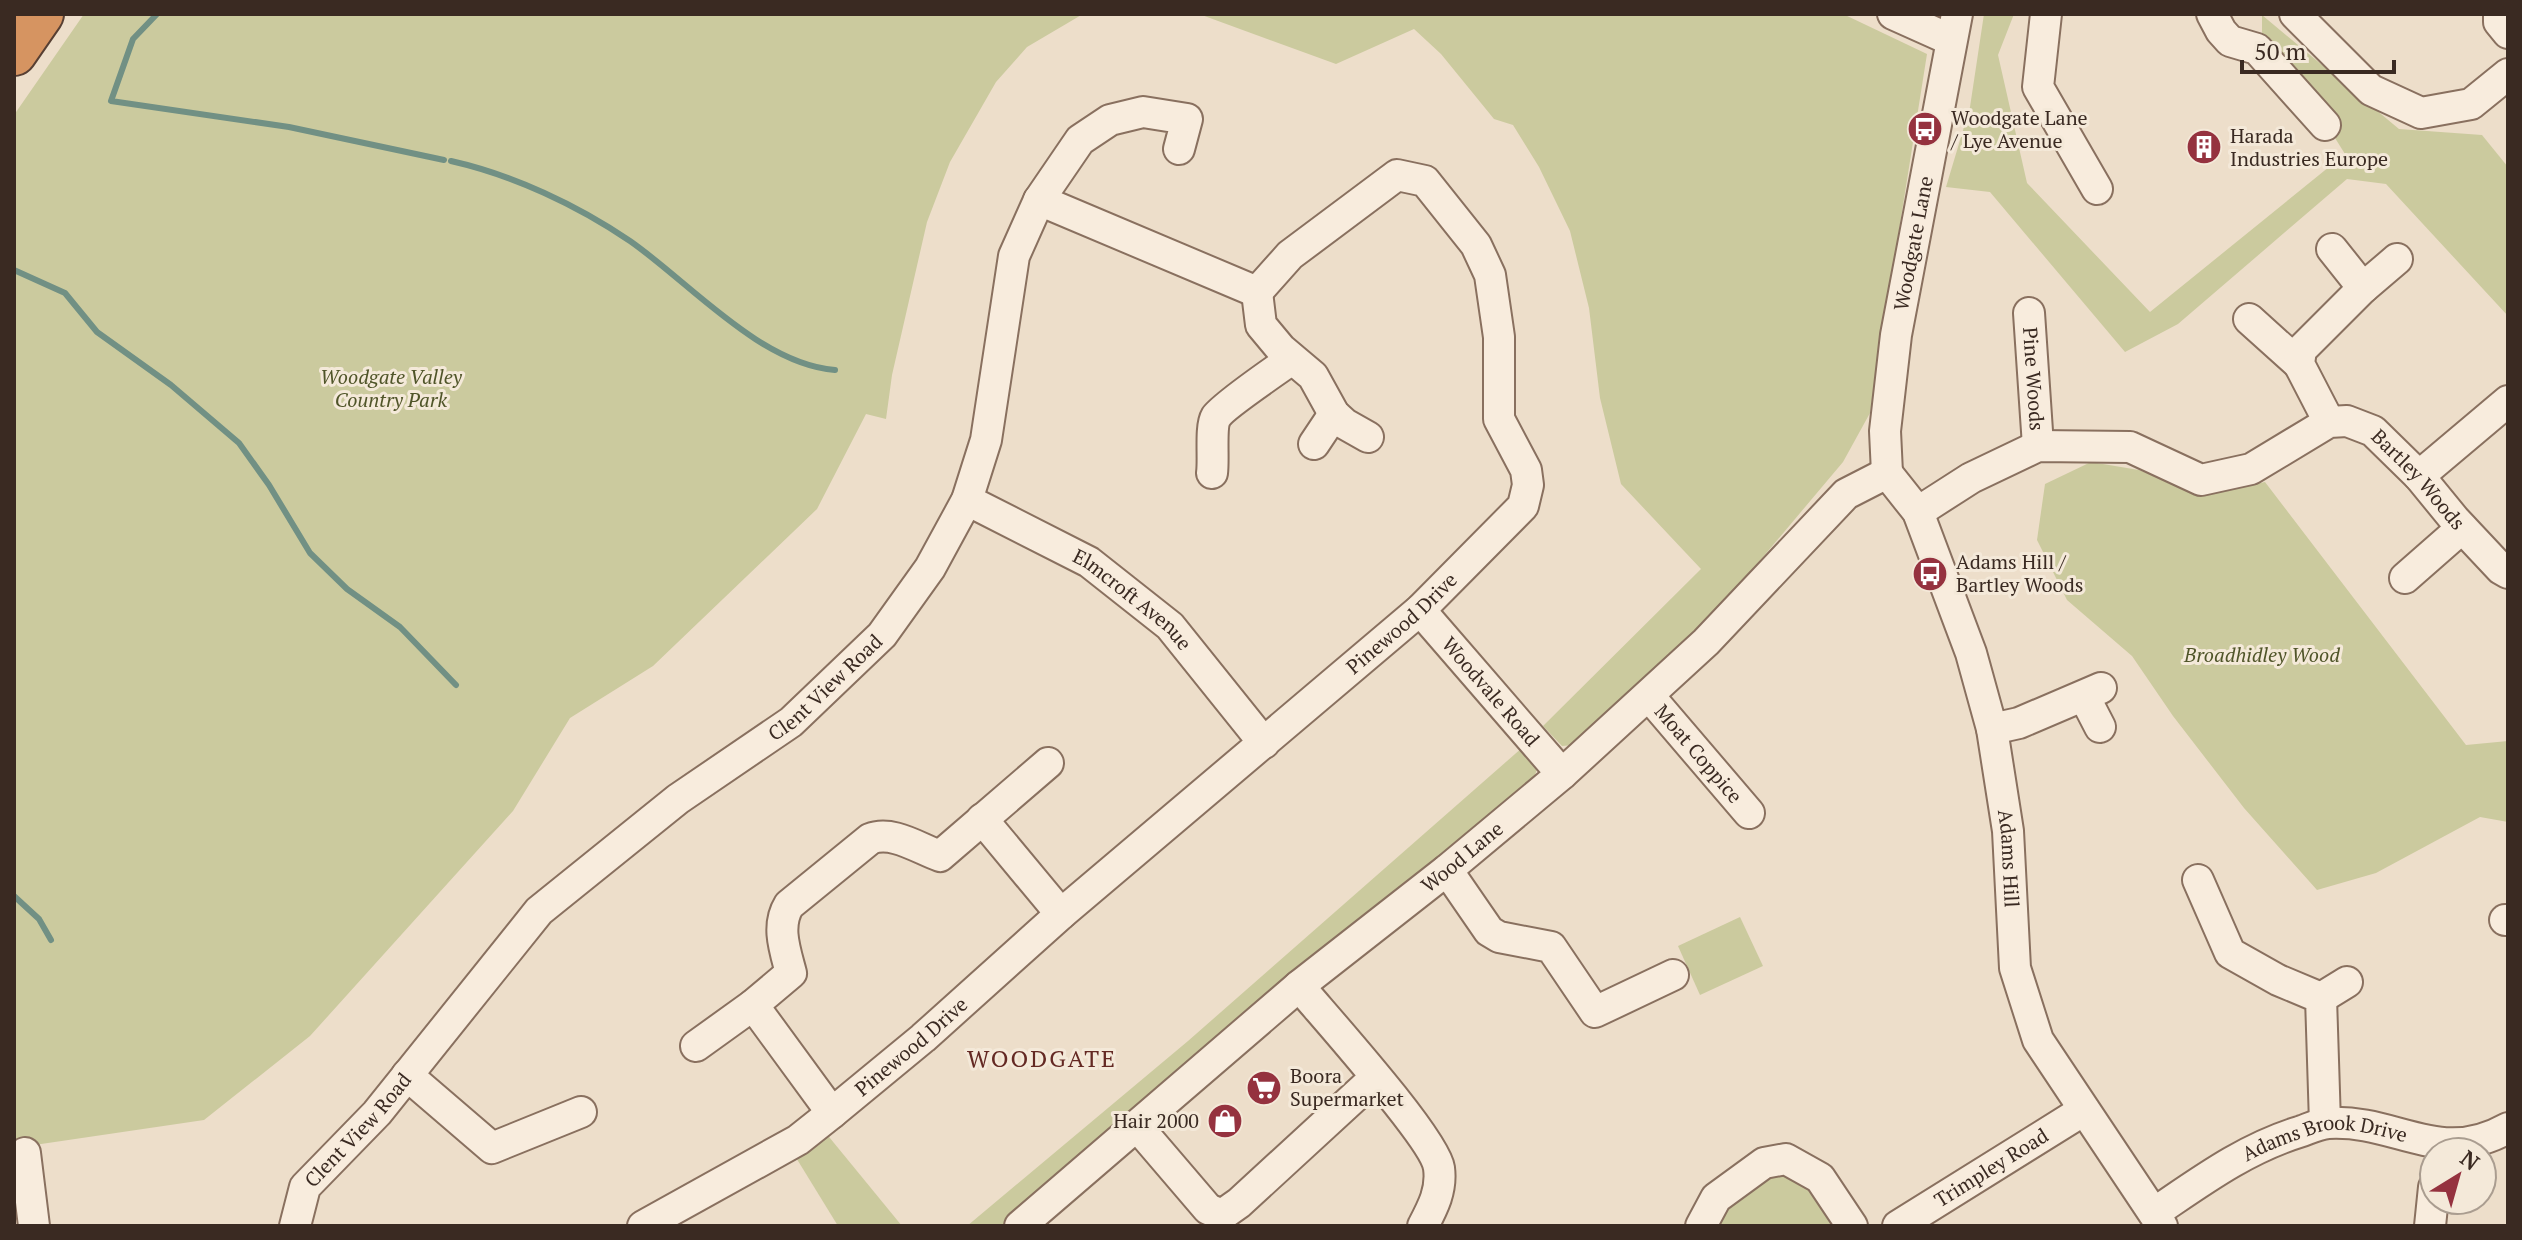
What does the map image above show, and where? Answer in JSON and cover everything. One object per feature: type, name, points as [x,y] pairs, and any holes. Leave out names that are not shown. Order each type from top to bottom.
[{"type":"highway","points":[[14,53],[41,14]]},
{"type":"street","points":[[1893,14],[1954,27]]},
{"type":"street","points":[[2046,14],[2038,87],[2097,189]]},
{"type":"street","points":[[2212,14],[2230,41],[2257,49],[2325,125]]},
{"type":"street","points":[[2295,14],[2371,90],[2421,113],[2471,104],[2508,74]]},
{"type":"street","points":[[2499,14],[2499,22],[2508,33]]},
{"type":"street","name":"Woodgate Lane","points":[[1887,473],[1885,431],[1896,335],[1954,27]]},
{"type":"street","name":"Clent View Road","points":[[295,1226],[305,1187],[377,1113],[539,911],[678,799],[791,722],[882,635],[930,568],[967,500],[986,440],[1014,256],[1039,200],[1080,140],[1110,120],[1143,112],[1187,119],[1179,149]]},
{"type":"street","name":"Pinewood Drive","points":[[643,1226],[798,1140],[832,1113],[1420,610],[1523,506],[1528,485],[1526,470],[1499,419],[1499,337],[1490,275],[1476,245],[1425,181],[1397,175],[1290,255],[1257,292]]},
{"type":"street","points":[[1039,200],[1257,292],[1261,325],[1292,359],[1313,376],[1334,414],[1368,437]]},
{"type":"street","points":[[2332,249],[2363,288]]},
{"type":"street","points":[[2299,364],[2301,350],[2310,338],[2397,259]]},
{"type":"street","name":"Pine Woods","points":[[2029,313],[2038,446]]},
{"type":"street","points":[[1918,512],[1971,478],[2038,446],[2130,447],[2201,480],[2251,469],[2329,422],[2299,364],[2249,319]]},
{"type":"street","points":[[1212,473],[1215,451],[1212,431],[1216,415],[1292,359]]},
{"type":"street","points":[[2419,476],[2505,409]]},
{"type":"street","points":[[1314,444],[1334,414]]},
{"type":"street","name":"Bartley Woods","points":[[2329,422],[2347,421],[2373,431],[2508,573]]},
{"type":"street","name":"Adams Hill","points":[[1887,473],[1918,512],[1971,653],[1992,729],[2008,831],[2015,968],[2038,1040],[2158,1220]]},
{"type":"street","name":"Wood Lane","points":[[1020,1226],[1299,986],[1447,870],[1562,774],[1706,642],[1846,494],[1887,473]]},
{"type":"street","name":"Elmcroft Avenue","points":[[967,500],[1089,562],[1170,626],[1264,743]]},
{"type":"street","points":[[2405,578],[2462,528]]},
{"type":"street","name":"Woodvale Road","points":[[1420,610],[1562,774]]},
{"type":"street","points":[[1992,729],[2019,723],[2092,692],[2100,727]]},
{"type":"street","name":"Moat Coppice","points":[[1649,696],[1747,815]]},
{"type":"street","points":[[696,1046],[791,973],[782,931],[783,915],[789,905],[870,839],[881,834],[891,836],[940,856],[1048,763]]},
{"type":"street","points":[[982,819],[1061,914]]},
{"type":"street","points":[[1447,870],[1489,931],[1499,937],[1551,947],[1595,1012],[1673,975]]},
{"type":"street","points":[[2198,880],[2226,909],[2230,953],[2278,980],[2321,998]]},
{"type":"street","points":[[2321,998],[2347,982]]},
{"type":"street","points":[[1299,986],[1420,1132],[1439,1165],[1439,1196],[1423,1226]]},
{"type":"street","points":[[2321,998],[2325,1123]]},
{"type":"street","points":[[753,1005],[832,1113]]},
{"type":"street","points":[[407,1075],[492,1148],[581,1112]]},
{"type":"street","points":[[1137,1126],[1208,1209],[1222,1215],[1239,1203],[1375,1078]]},
{"type":"street","name":"Trimpley Road","points":[[1898,1226],[2084,1110]]},
{"type":"street","name":"Adams Brook Drive","points":[[2158,1220],[2237,1157],[2325,1123],[2370,1125],[2418,1144]]},
{"type":"street","points":[[25,1153],[34,1226]]},
{"type":"street","points":[[1701,1226],[1716,1198],[1764,1163],[1786,1159],[1820,1178],[1852,1226]]},
{"type":"green space","name":"Woodgate Valley Country Park","points":[[84,14],[1083,14],[1027,47],[996,82],[950,162],[927,222],[892,375],[886,419],[866,414],[817,509],[653,666],[570,718],[513,811],[310,1036],[204,1120],[14,1148],[14,115]]},
{"type":"green space","points":[[1199,14],[1843,14],[1927,54],[1870,413],[1843,462],[1731,595],[1656,672],[1574,745],[1562,746],[1543,726],[1701,569],[1621,484],[1600,398],[1589,308],[1570,231],[1539,167],[1513,125],[1494,119],[1441,54],[1414,29],[1336,64]]},
{"type":"green space","points":[[1984,14],[2014,14],[1998,55],[2027,183],[2150,312],[2345,154],[2320,114],[2262,39],[2262,15],[2399,129],[2482,135],[2508,167],[2508,316],[2386,184],[2347,179],[2178,324],[2125,352],[1990,192],[1946,187],[1970,107]]},
{"type":"green space","name":"Broadhidley Wood","points":[[2091,462],[2139,470],[2176,485],[2212,494],[2265,482],[2466,745],[2508,741],[2508,822],[2480,817],[2376,873],[2317,890],[2244,808],[2173,716],[2132,656],[2067,600],[2037,540],[2045,484]]},
{"type":"green space","points":[[1523,747],[1537,769],[1531,787],[1002,1226],[967,1226],[1188,1041]]},
{"type":"green space","points":[[1740,917],[1763,966],[1700,995],[1678,946]]},
{"type":"green space","points":[[825,1132],[902,1226],[838,1226],[795,1156]]},
{"type":"green space","points":[[1764,1168],[1814,1182],[1844,1226],[1707,1226]]},
{"type":"waterway","points":[[157,14],[133,39],[111,101],[289,127],[444,160]]},
{"type":"waterway","points":[[451,161],[521,183],[588,215],[653,258],[726,319],[753,337],[807,364],[835,370]]},
{"type":"waterway","points":[[14,270],[65,293],[97,332],[171,385],[239,443],[269,485],[310,553],[347,589],[400,627],[456,685]]},
{"type":"waterway","points":[[14,896],[39,919],[51,940]]},
{"type":"place","name":"Woodgate Lane / Lye Avenue","points":[[1925,129]]},
{"type":"place","name":"Harada Industries Europe","points":[[2204,147]]},
{"type":"place","name":"Adams Hill / Bartley Woods","points":[[1930,574]]},
{"type":"place","name":"Boora Supermarket","points":[[1264,1088]]},
{"type":"place","name":"Hair 2000","points":[[1225,1121]]},
{"type":"district","name":"WOODGATE","points":[[1042,1059]]}]
